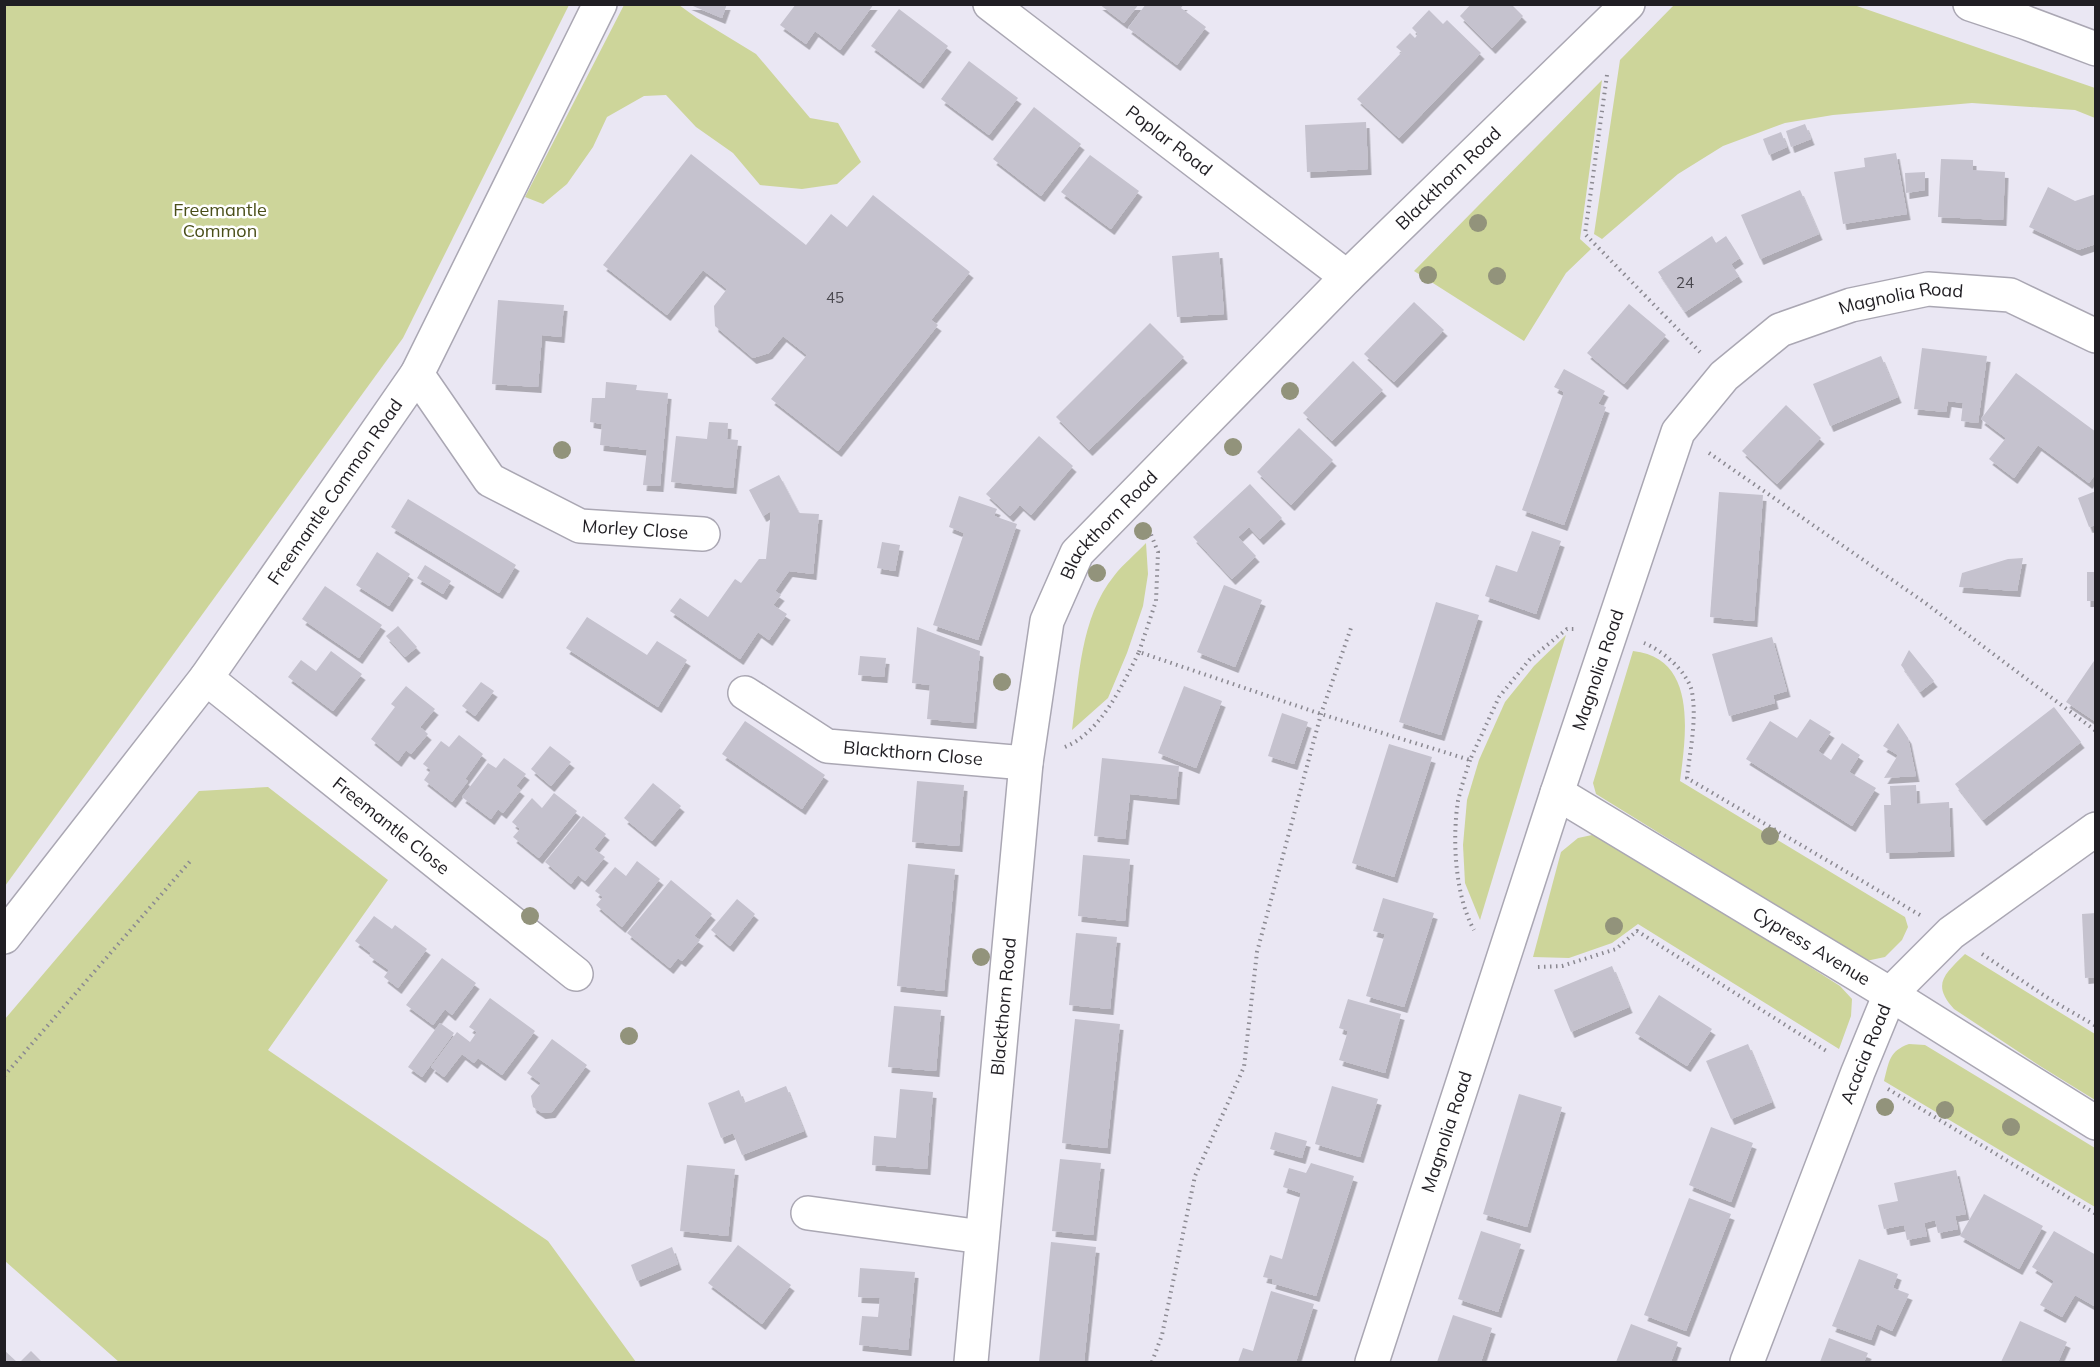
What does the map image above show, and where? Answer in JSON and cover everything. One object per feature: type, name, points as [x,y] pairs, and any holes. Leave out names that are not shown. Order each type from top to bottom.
[{"type":"street","name":"Freemantle Common Road","points":[[4,938],[206,678],[417,374],[600,4]]},
{"type":"street","name":"Poplar Road","points":[[990,4],[1347,277]]},
{"type":"street","name":"Blackthorn Road","points":[[971,1362],[1026,763],[1047,621],[1077,553],[1347,277],[1628,4]]},
{"type":"street","points":[[1971,4],[2096,49]]},
{"type":"street","name":"Magnolia Road","points":[[1372,1362],[1503,957],[1678,432],[1724,376],[1780,330],[1851,306],[1928,289],[2010,295],[2096,336]]},
{"type":"street","name":"Morley Close","points":[[417,374],[490,480],[580,526],[703,534]]},
{"type":"street","name":"Freemantle Close","points":[[206,678],[576,974]]},
{"type":"street","name":"Blackthorn Close","points":[[745,693],[827,746],[1026,763]]},
{"type":"street","name":"Cypress Avenue","points":[[1557,793],[1890,994],[2096,1123]]},
{"type":"street","name":"Acacia Road","points":[[1747,1362],[1890,994],[1951,933],[2096,829]]},
{"type":"street","points":[[808,1213],[982,1237]]},
{"type":"path","points":[[1608,74],[1585,234],[1724,376]]},
{"type":"path","points":[[1678,432],[1924,602],[2096,731]]},
{"type":"path","points":[[1135,495],[1158,552],[1156,601],[1139,652]]},
{"type":"path","points":[[1152,1362],[1162,1335],[1195,1176],[1244,1067],[1257,952],[1321,714],[1352,625]]},
{"type":"path","points":[[1470,760],[1459,800],[1455,843],[1458,881],[1471,924],[1479,938],[1503,957],[1529,967],[1562,966],[1616,949],[1637,931],[1858,1072],[2096,1214]]},
{"type":"path","points":[[4,1076],[192,860]]},
{"type":"green space","name":"Freemantle Common","points":[[5,4],[569,5],[403,338],[5,886]]},
{"type":"green space","points":[[624,5],[679,5],[756,54],[810,118],[838,123],[861,162],[837,184],[802,189],[760,185],[733,153],[696,127],[666,95],[644,96],[607,117],[593,147],[567,184],[543,204],[525,197]]},
{"type":"green space","points":[[1674,5],[1854,5],[2095,88],[2095,118],[2075,110],[1972,103],[1833,115],[1785,123],[1723,146],[1678,174],[1602,239],[1594,234],[1620,60]]},
{"type":"green space","points":[[1602,80],[1580,239],[1591,249],[1566,273],[1524,341],[1414,271]]},
{"type":"green space","points":[[1146,543],[1148,574],[1143,606],[1127,653],[1108,698],[1072,730],[1079,670],[1094,611],[1114,576]]},
{"type":"green space","points":[[1566,635],[1480,920],[1465,883],[1463,845],[1467,800],[1479,760],[1505,702],[1534,666]]},
{"type":"green space","points":[[1633,651],[1654,657],[1669,668],[1678,683],[1685,721],[1680,781],[1905,917],[1908,927],[1902,940],[1885,957],[1866,961],[1596,794],[1593,783]]},
{"type":"green space","points":[[268,787],[388,880],[268,1050],[548,1241],[636,1362],[119,1362],[5,1261],[5,1019],[199,791]]},
{"type":"green space","points":[[1592,835],[1609,839],[1840,986],[1852,999],[1851,1016],[1839,1049],[1638,924],[1612,943],[1569,958],[1533,957],[1561,852],[1578,838]]},
{"type":"green space","points":[[1965,954],[2095,1034],[2095,1100],[1954,1009],[1943,993],[1943,980]]},
{"type":"green space","points":[[1909,1044],[1925,1045],[2095,1148],[2095,1207],[1884,1081],[1894,1054]]},
{"type":"building","points":[[688,4],[727,4],[722,18]]},
{"type":"building","points":[[796,4],[874,4],[840,50],[815,31],[806,44],[780,25]]},
{"type":"building","points":[[1099,4],[1139,4],[1124,23]]},
{"type":"building","points":[[1146,4],[1184,4],[1181,8],[1206,27],[1177,65],[1128,28]]},
{"type":"building","points":[[1471,4],[1511,4],[1523,16],[1492,48],[1460,16]]},
{"type":"building","points":[[899,9],[948,46],[920,83],[871,46]]},
{"type":"building","points":[[1429,10],[1443,24],[1447,20],[1481,53],[1399,138],[1357,99],[1402,52],[1396,47],[1410,33],[1415,38],[1418,34],[1412,28]]},
{"type":"building","points":[[969,61],[1018,98],[989,135],[941,99]]},
{"type":"building","points":[[1034,107],[1081,144],[1041,196],[993,159]]},
{"type":"building","points":[[1366,122],[1368,169],[1307,172],[1305,125]]},
{"type":"building","points":[[1805,124],[1811,139],[1791,147],[1786,131]]},
{"type":"building","points":[[1781,132],[1787,147],[1769,155],[1763,139]]},
{"type":"building","points":[[1896,153],[1907,214],[1843,224],[1834,172],[1865,167],[1864,158]]},
{"type":"building","points":[[691,154],[806,245],[831,214],[847,227],[873,195],[970,272],[931,320],[938,325],[838,451],[771,399],[807,355],[783,336],[769,353],[753,358],[715,326],[714,306],[727,289],[703,270],[667,315],[603,265]]},
{"type":"building","points":[[1090,155],[1139,191],[1111,229],[1061,192]]},
{"type":"building","points":[[1941,159],[1973,160],[1973,170],[2005,172],[2003,220],[1938,217]]},
{"type":"building","points":[[1925,172],[1925,190],[1906,193],[1905,173]]},
{"type":"building","points":[[2048,187],[2075,201],[2096,194],[2096,244],[2078,250],[2029,227]]},
{"type":"building","points":[[1800,190],[1819,234],[1760,259],[1741,215]]},
{"type":"building","points":[[1712,236],[1716,243],[1726,236],[1740,258],[1731,264],[1739,276],[1685,312],[1658,272]]},
{"type":"building","points":[[1219,252],[1224,314],[1177,317],[1172,256]]},
{"type":"building","points":[[498,300],[564,305],[561,337],[542,335],[538,387],[492,384]]},
{"type":"building","points":[[1414,302],[1444,330],[1394,382],[1364,354]]},
{"type":"building","points":[[1629,304],[1666,335],[1624,384],[1587,353]]},
{"type":"building","points":[[1150,323],[1184,357],[1089,450],[1056,417]]},
{"type":"building","points":[[1922,348],[1987,356],[1978,423],[1961,421],[1963,403],[1948,401],[1946,412],[1914,409]]},
{"type":"building","points":[[1881,356],[1898,397],[1830,426],[1813,384]]},
{"type":"building","points":[[1353,361],[1383,390],[1332,441],[1303,413]]},
{"type":"building","points":[[1564,369],[1605,391],[1598,404],[1606,407],[1564,525],[1522,510],[1564,392],[1554,387]]},
{"type":"building","points":[[2016,373],[2096,432],[2096,473],[2089,483],[2038,445],[2014,478],[1989,459],[2006,438],[1981,419]]},
{"type":"building","points":[[606,382],[637,385],[636,390],[668,393],[660,486],[643,485],[647,450],[600,445],[602,424],[590,422],[592,398],[605,398]]},
{"type":"building","points":[[1786,405],[1821,438],[1777,484],[1742,451]]},
{"type":"building","points":[[709,422],[728,423],[727,439],[738,440],[733,488],[671,482],[676,436],[707,439]]},
{"type":"building","points":[[1299,428],[1333,460],[1291,505],[1257,472]]},
{"type":"building","points":[[1039,436],[1073,466],[1031,515],[1020,505],[1010,516],[986,494]]},
{"type":"building","points":[[779,475],[799,513],[819,514],[813,574],[789,571],[775,591],[781,595],[773,605],[787,614],[769,640],[758,632],[740,659],[670,611],[680,598],[708,617],[735,579],[741,583],[759,559],[766,559],[771,511],[763,516],[749,490]]},
{"type":"building","points":[[1250,484],[1282,518],[1260,539],[1249,527],[1238,537],[1256,556],[1232,579],[1193,537]]},
{"type":"building","points":[[2096,491],[2096,525],[2089,527],[2078,498]]},
{"type":"building","points":[[1719,492],[1763,495],[1754,621],[1710,617]]},
{"type":"building","points":[[959,496],[997,509],[994,516],[1017,524],[978,640],[933,625],[964,533],[949,527]]},
{"type":"building","points":[[408,499],[516,565],[499,593],[391,527]]},
{"type":"building","points":[[1532,531],[1561,541],[1536,614],[1485,596],[1496,565],[1517,572]]},
{"type":"building","points":[[882,542],[900,545],[895,571],[877,568]]},
{"type":"building","points":[[377,552],[410,574],[389,606],[356,585]]},
{"type":"building","points":[[2023,558],[2017,591],[1959,587],[1962,573],[2008,559]]},
{"type":"building","points":[[425,565],[451,581],[443,594],[417,578]]},
{"type":"building","points":[[2087,572],[2096,572],[2096,601],[2087,601]]},
{"type":"building","points":[[1224,585],[1262,600],[1235,667],[1197,652]]},
{"type":"building","points":[[325,586],[382,625],[359,658],[302,619]]},
{"type":"building","points":[[1436,602],[1479,615],[1441,735],[1399,722]]},
{"type":"building","points":[[587,617],[647,655],[657,641],[687,660],[658,707],[566,648]]},
{"type":"building","points":[[398,626],[417,647],[405,657],[386,636]]},
{"type":"building","points":[[917,627],[980,651],[973,723],[927,719],[930,685],[912,683]]},
{"type":"building","points":[[1772,637],[1787,691],[1773,695],[1775,703],[1729,716],[1712,654]]},
{"type":"building","points":[[1909,650],[1934,681],[1920,692],[1901,665]]},
{"type":"building","points":[[331,651],[362,674],[333,711],[288,677],[301,660],[316,671]]},
{"type":"building","points":[[860,656],[886,658],[884,677],[858,675]]},
{"type":"building","points":[[2096,658],[2096,722],[2066,702]]},
{"type":"building","points":[[481,682],[494,691],[475,716],[462,706]]},
{"type":"building","points":[[406,686],[435,709],[420,727],[428,734],[411,754],[406,750],[398,761],[371,739],[395,707],[391,704]]},
{"type":"building","points":[[1184,686],[1222,701],[1196,768],[1158,753]]},
{"type":"building","points":[[2054,707],[2081,742],[1983,820],[1955,784]]},
{"type":"building","points":[[1282,713],[1308,722],[1294,764],[1268,756]]},
{"type":"building","points":[[1810,719],[1831,732],[1818,751],[1831,760],[1842,743],[1860,755],[1849,772],[1876,788],[1852,826],[1746,759],[1770,721],[1797,738]]},
{"type":"building","points":[[745,721],[825,775],[802,809],[722,754]]},
{"type":"building","points":[[1898,723],[1908,738],[1916,776],[1884,778],[1898,755],[1883,746]]},
{"type":"building","points":[[459,735],[483,754],[465,779],[468,781],[452,802],[424,780],[431,770],[423,764],[441,741],[449,747]]},
{"type":"building","points":[[1389,744],[1432,757],[1394,877],[1352,863]]},
{"type":"building","points":[[550,746],[571,762],[551,786],[531,769]]},
{"type":"building","points":[[504,758],[526,774],[516,786],[521,790],[503,813],[498,809],[491,819],[462,797],[488,763],[496,768]]},
{"type":"building","points":[[1102,758],[1179,766],[1176,799],[1130,794],[1125,839],[1094,836]]},
{"type":"building","points":[[917,781],[964,785],[959,846],[912,842]]},
{"type":"building","points":[[653,783],[681,806],[652,841],[624,818]]},
{"type":"building","points":[[1916,785],[1917,804],[1949,802],[1951,851],[1886,853],[1884,805],[1891,805],[1890,786]]},
{"type":"building","points":[[554,793],[577,811],[539,858],[513,837],[520,829],[512,822],[532,798],[542,808]]},
{"type":"building","points":[[583,816],[606,834],[594,849],[605,857],[585,881],[578,875],[571,884],[545,862]]},
{"type":"building","points":[[1083,855],[1130,859],[1125,921],[1078,916]]},
{"type":"building","points":[[637,861],[660,879],[622,927],[596,905],[603,897],[595,891],[615,867],[626,876]]},
{"type":"building","points":[[908,864],[955,869],[944,991],[897,986]]},
{"type":"building","points":[[671,880],[712,914],[694,936],[700,940],[682,961],[678,958],[670,968],[627,933]]},
{"type":"building","points":[[1383,898],[1434,913],[1404,1007],[1366,996],[1385,934],[1373,931]]},
{"type":"building","points":[[737,899],[755,914],[730,946],[711,930]]},
{"type":"building","points":[[2096,913],[2096,977],[2085,978],[2082,914]]},
{"type":"building","points":[[374,916],[392,929],[395,925],[427,949],[398,988],[384,977],[389,970],[369,956],[371,953],[355,941]]},
{"type":"building","points":[[1076,933],[1117,937],[1110,1009],[1069,1005]]},
{"type":"building","points":[[442,958],[476,983],[452,1015],[445,1009],[433,1025],[406,1005]]},
{"type":"building","points":[[1612,966],[1629,1007],[1571,1032],[1554,990]]},
{"type":"building","points":[[1659,995],[1712,1029],[1687,1066],[1635,1033]]},
{"type":"building","points":[[490,998],[535,1031],[502,1075],[478,1058],[474,1063],[462,1054],[444,1077],[431,1067],[457,1032],[470,1042],[477,1032],[469,1027]]},
{"type":"building","points":[[1348,999],[1401,1014],[1385,1073],[1339,1060],[1348,1031],[1339,1028]]},
{"type":"building","points":[[894,1006],[941,1010],[936,1071],[888,1067]]},
{"type":"building","points":[[1075,1019],[1120,1024],[1107,1148],[1062,1143]]},
{"type":"building","points":[[440,1023],[454,1033],[422,1077],[408,1067]]},
{"type":"building","points":[[552,1039],[587,1065],[552,1112],[542,1113],[533,1107],[531,1096],[541,1083],[527,1073]]},
{"type":"building","points":[[1748,1044],[1772,1102],[1731,1119],[1706,1061]]},
{"type":"building","points":[[786,1086],[804,1131],[742,1155],[733,1133],[721,1138],[708,1103],[739,1090],[744,1103]]},
{"type":"building","points":[[1332,1086],[1378,1099],[1360,1157],[1315,1144]]},
{"type":"building","points":[[900,1089],[933,1092],[927,1169],[872,1165],[874,1136],[896,1138]]},
{"type":"building","points":[[1519,1094],[1562,1107],[1527,1227],[1483,1214]]},
{"type":"building","points":[[1711,1127],[1753,1143],[1731,1202],[1689,1185]]},
{"type":"building","points":[[1275,1132],[1307,1141],[1302,1158],[1270,1149]]},
{"type":"building","points":[[1060,1159],[1101,1163],[1093,1235],[1052,1231]]},
{"type":"building","points":[[1311,1163],[1354,1176],[1316,1296],[1272,1283],[1273,1279],[1263,1277],[1270,1255],[1282,1259],[1301,1193],[1283,1187],[1289,1168],[1306,1173]]},
{"type":"building","points":[[687,1165],[735,1169],[728,1236],[680,1231]]},
{"type":"building","points":[[1956,1170],[1966,1214],[1955,1216],[1958,1229],[1938,1233],[1935,1220],[1924,1223],[1927,1236],[1907,1240],[1904,1225],[1884,1229],[1878,1205],[1898,1201],[1894,1183]]},
{"type":"building","points":[[1984,1194],[2043,1226],[2019,1269],[1960,1236]]},
{"type":"building","points":[[1689,1198],[1731,1214],[1686,1331],[1644,1315]]},
{"type":"building","points":[[1481,1231],[1521,1244],[1498,1312],[1458,1299]]},
{"type":"building","points":[[2054,1231],[2096,1255],[2096,1307],[2075,1295],[2062,1317],[2040,1305],[2054,1281],[2032,1267]]},
{"type":"building","points":[[1051,1242],[1096,1247],[1084,1362],[1039,1362]]},
{"type":"building","points":[[738,1245],[791,1285],[762,1324],[708,1283]]},
{"type":"building","points":[[672,1247],[678,1264],[637,1281],[631,1265]]},
{"type":"building","points":[[1859,1259],[1898,1274],[1893,1288],[1909,1294],[1892,1331],[1877,1324],[1871,1340],[1832,1326]]},
{"type":"building","points":[[860,1268],[915,1272],[908,1350],[859,1345],[862,1316],[878,1317],[880,1298],[858,1297]]},
{"type":"building","points":[[1271,1291],[1314,1304],[1296,1362],[1238,1362],[1243,1348],[1253,1351]]},
{"type":"building","points":[[1453,1315],[1492,1328],[1481,1362],[1437,1362]]},
{"type":"building","points":[[2020,1321],[2067,1342],[2058,1362],[2001,1362]]},
{"type":"building","points":[[1631,1324],[1678,1342],[1671,1362],[1616,1362]]},
{"type":"building","points":[[1829,1338],[1868,1353],[1864,1362],[1820,1362]]},
{"type":"building","points":[[4,1350],[17,1362],[4,1362]]},
{"type":"building","points":[[31,1351],[42,1362],[20,1362]]}]
